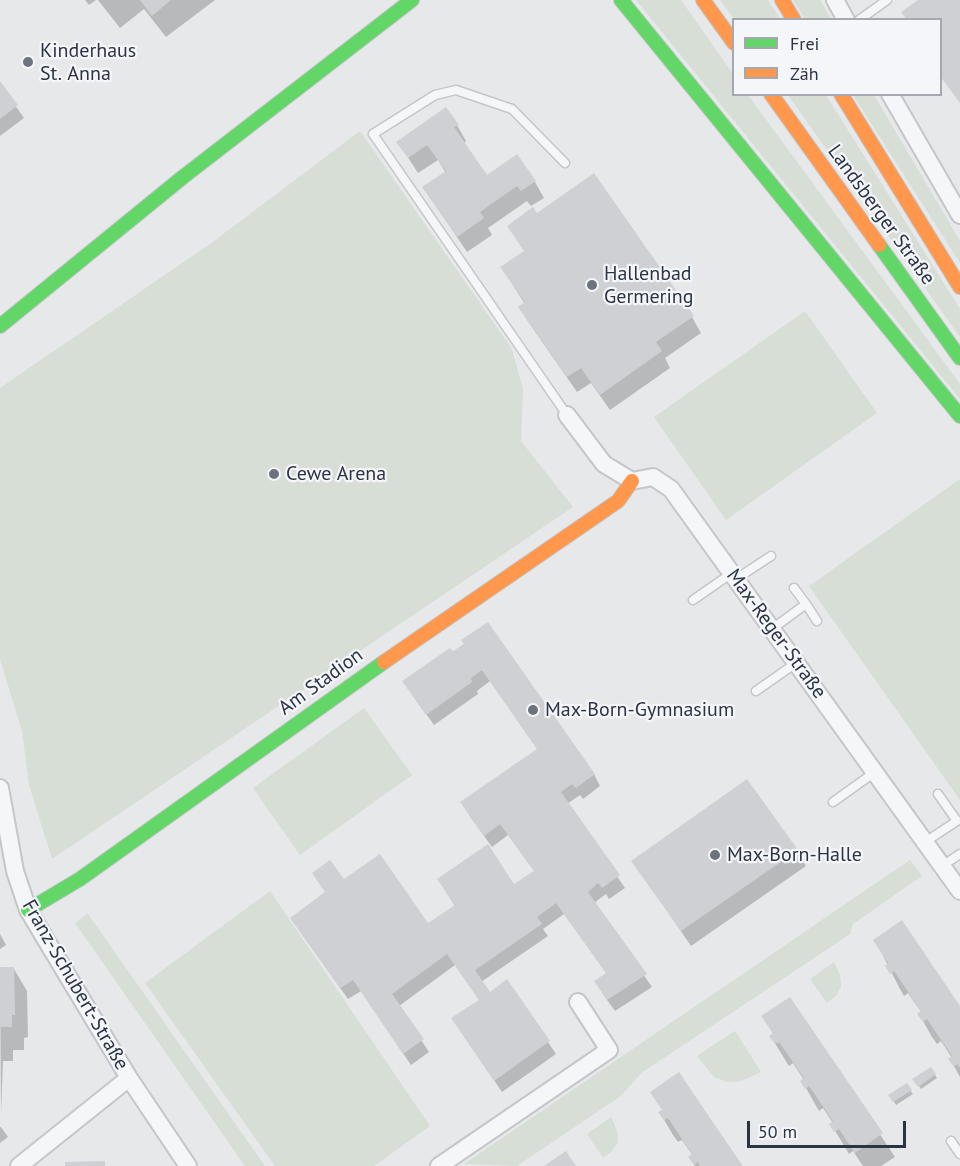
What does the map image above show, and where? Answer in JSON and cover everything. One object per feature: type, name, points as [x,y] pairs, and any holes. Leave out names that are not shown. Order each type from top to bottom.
[{"type":"main road","points":[[0,326],[183,177],[412,0]]},
{"type":"main road","points":[[621,0],[960,416]]},
{"type":"main road","points":[[703,0],[732,40]]},
{"type":"main road","points":[[782,0],[793,18]]},
{"type":"main road","name":"Landsberger Straße","points":[[772,96],[960,358]]},
{"type":"main road","points":[[842,96],[960,287]]},
{"type":"main road","name":"Am Stadion","points":[[28,910],[80,879],[376,667],[618,501],[632,481]]},
{"type":"street","points":[[835,0],[845,18]]},
{"type":"street","points":[[891,96],[960,215]]},
{"type":"street","name":"Max-Reger-Straße","points":[[567,415],[604,464],[632,481],[653,477],[671,489],[960,891]]},
{"type":"street","name":"Franz-Schubert-Straße","points":[[0,788],[15,871],[28,910],[129,1078],[188,1166]]},
{"type":"street","points":[[442,1165],[609,1050],[579,1002]]},
{"type":"street","points":[[28,1163],[129,1078]]},
{"type":"lane","points":[[862,18],[887,0]]},
{"type":"lane","points":[[565,163],[512,109],[456,90],[435,95],[373,134],[567,415]]},
{"type":"lane","points":[[693,600],[771,555]]},
{"type":"lane","points":[[794,588],[817,621]]},
{"type":"lane","points":[[771,628],[806,604]]},
{"type":"lane","points":[[756,690],[796,663]]},
{"type":"lane","points":[[832,802],[875,772]]},
{"type":"lane","points":[[925,842],[957,821],[938,794]]},
{"type":"lane","points":[[942,866],[960,854]]},
{"type":"lane","points":[[951,1141],[960,1154]]},
{"type":"shaded area","points":[[636,0],[681,0],[732,73],[732,96],[749,96],[960,384],[960,399]]},
{"type":"shaded area","points":[[720,0],[768,0],[779,18],[733,18]]},
{"type":"shaded area","points":[[793,0],[820,0],[830,18],[804,18]]},
{"type":"shaded area","points":[[789,96],[827,96],[960,309],[960,337]]},
{"type":"shaded area","points":[[854,96],[875,96],[960,241],[960,263]]},
{"type":"shaded area","name":"Cewe Arena","points":[[360,131],[512,349],[523,389],[521,441],[573,507],[52,859],[29,785],[22,731],[0,659],[0,388],[210,244]]},
{"type":"shaded area","points":[[805,311],[877,413],[726,520],[654,417]]},
{"type":"shaded area","points":[[960,479],[960,800],[809,586]]},
{"type":"shaded area","points":[[364,708],[412,775],[300,855],[253,788]]},
{"type":"shaded area","points":[[910,860],[922,876],[853,924],[850,934],[641,1073],[621,1096],[517,1166],[464,1164]]},
{"type":"shaded area","points":[[270,891],[430,1126],[374,1166],[275,1166],[145,983]]},
{"type":"shaded area","points":[[88,913],[265,1166],[245,1166],[75,923]]},
{"type":"shaded area","points":[[834,962],[840,975],[841,987],[836,996],[827,1003],[810,979]]},
{"type":"shaded area","points":[[735,1031],[761,1072],[741,1081],[727,1082],[714,1077],[697,1056]]},
{"type":"shaded area","points":[[611,1117],[617,1130],[618,1142],[603,1158],[587,1134]]},
{"type":"building","points":[[140,0],[171,0],[152,16]]},
{"type":"building","points":[[918,0],[960,0],[960,103],[942,79],[942,18],[906,18],[901,12]]},
{"type":"building","points":[[0,81],[18,105],[0,119]]},
{"type":"building","points":[[446,107],[459,125],[454,127],[487,175],[517,154],[536,181],[521,191],[517,186],[480,212],[484,218],[457,237],[422,187],[446,171],[427,145],[408,158],[396,142]]},
{"type":"building","name":"Hallenbad Germering","points":[[594,173],[694,316],[656,342],[662,351],[600,395],[581,368],[567,377],[518,307],[525,302],[500,267],[524,251],[507,226],[533,207],[537,213]]},
{"type":"building","points":[[488,622],[595,774],[576,788],[572,784],[561,792],[620,875],[602,888],[598,883],[588,892],[647,974],[607,1000],[594,981],[606,973],[556,903],[537,917],[542,924],[475,970],[490,992],[507,979],[550,1041],[494,1081],[451,1018],[479,1000],[447,954],[392,994],[424,1039],[403,1054],[353,980],[340,988],[290,918],[325,892],[312,873],[330,860],[344,879],[380,854],[428,923],[455,905],[437,879],[488,844],[514,884],[534,871],[500,824],[484,836],[460,802],[537,749],[482,670],[471,678],[472,682],[426,715],[402,681],[450,648],[453,651],[464,644],[461,640]]},
{"type":"building","name":"Max-Born-Halle","points":[[747,779],[798,850],[681,931],[631,861]]},
{"type":"building","points":[[902,920],[960,1006],[960,1068],[957,1064],[954,1067],[948,1059],[952,1056],[927,1019],[923,1022],[917,1014],[921,1011],[894,971],[890,974],[885,966],[888,963],[873,940]]},
{"type":"building","points":[[0,967],[14,967],[15,1015],[12,1015],[12,1027],[0,1027]]},
{"type":"building","points":[[790,997],[883,1133],[855,1153],[839,1129],[834,1132],[829,1124],[833,1121],[809,1086],[805,1089],[800,1081],[804,1078],[779,1042],[775,1044],[769,1036],[773,1033],[761,1016]]},
{"type":"building","points":[[931,1067],[936,1074],[918,1087],[912,1079]]},
{"type":"building","points":[[679,1072],[743,1166],[700,1166],[698,1162],[694,1165],[688,1157],[692,1154],[668,1118],[664,1120],[658,1112],[662,1110],[650,1092]]},
{"type":"building","points":[[907,1083],[912,1090],[893,1102],[888,1095]]},
{"type":"building","points":[[566,1151],[576,1166],[544,1166]]},
{"type":"building","points":[[105,1161],[105,1166],[65,1166],[65,1162]]},
{"type":"traffic: fast","points":[[0,326],[183,177],[412,0]]},
{"type":"traffic: fast","points":[[621,0],[960,416]]},
{"type":"traffic: fast","points":[[879,245],[960,358]]},
{"type":"traffic: fast","points":[[28,910],[80,879],[384,662]]},
{"type":"traffic: slow","points":[[703,0],[732,40]]},
{"type":"traffic: slow","points":[[782,0],[793,18]]},
{"type":"traffic: slow","points":[[772,96],[879,245]]},
{"type":"traffic: slow","points":[[842,96],[960,287]]},
{"type":"traffic: slow","points":[[384,662],[618,501],[632,481]]},
{"type":"place","name":"Kinderhaus St. Anna","points":[[28,62]]},
{"type":"place","name":"Hallenbad Germering","points":[[592,285]]},
{"type":"place","name":"Cewe Arena","points":[[274,474]]},
{"type":"place","name":"Max-Born-Gymnasium","points":[[533,710]]},
{"type":"place","name":"Max-Born-Halle","points":[[715,855]]}]
